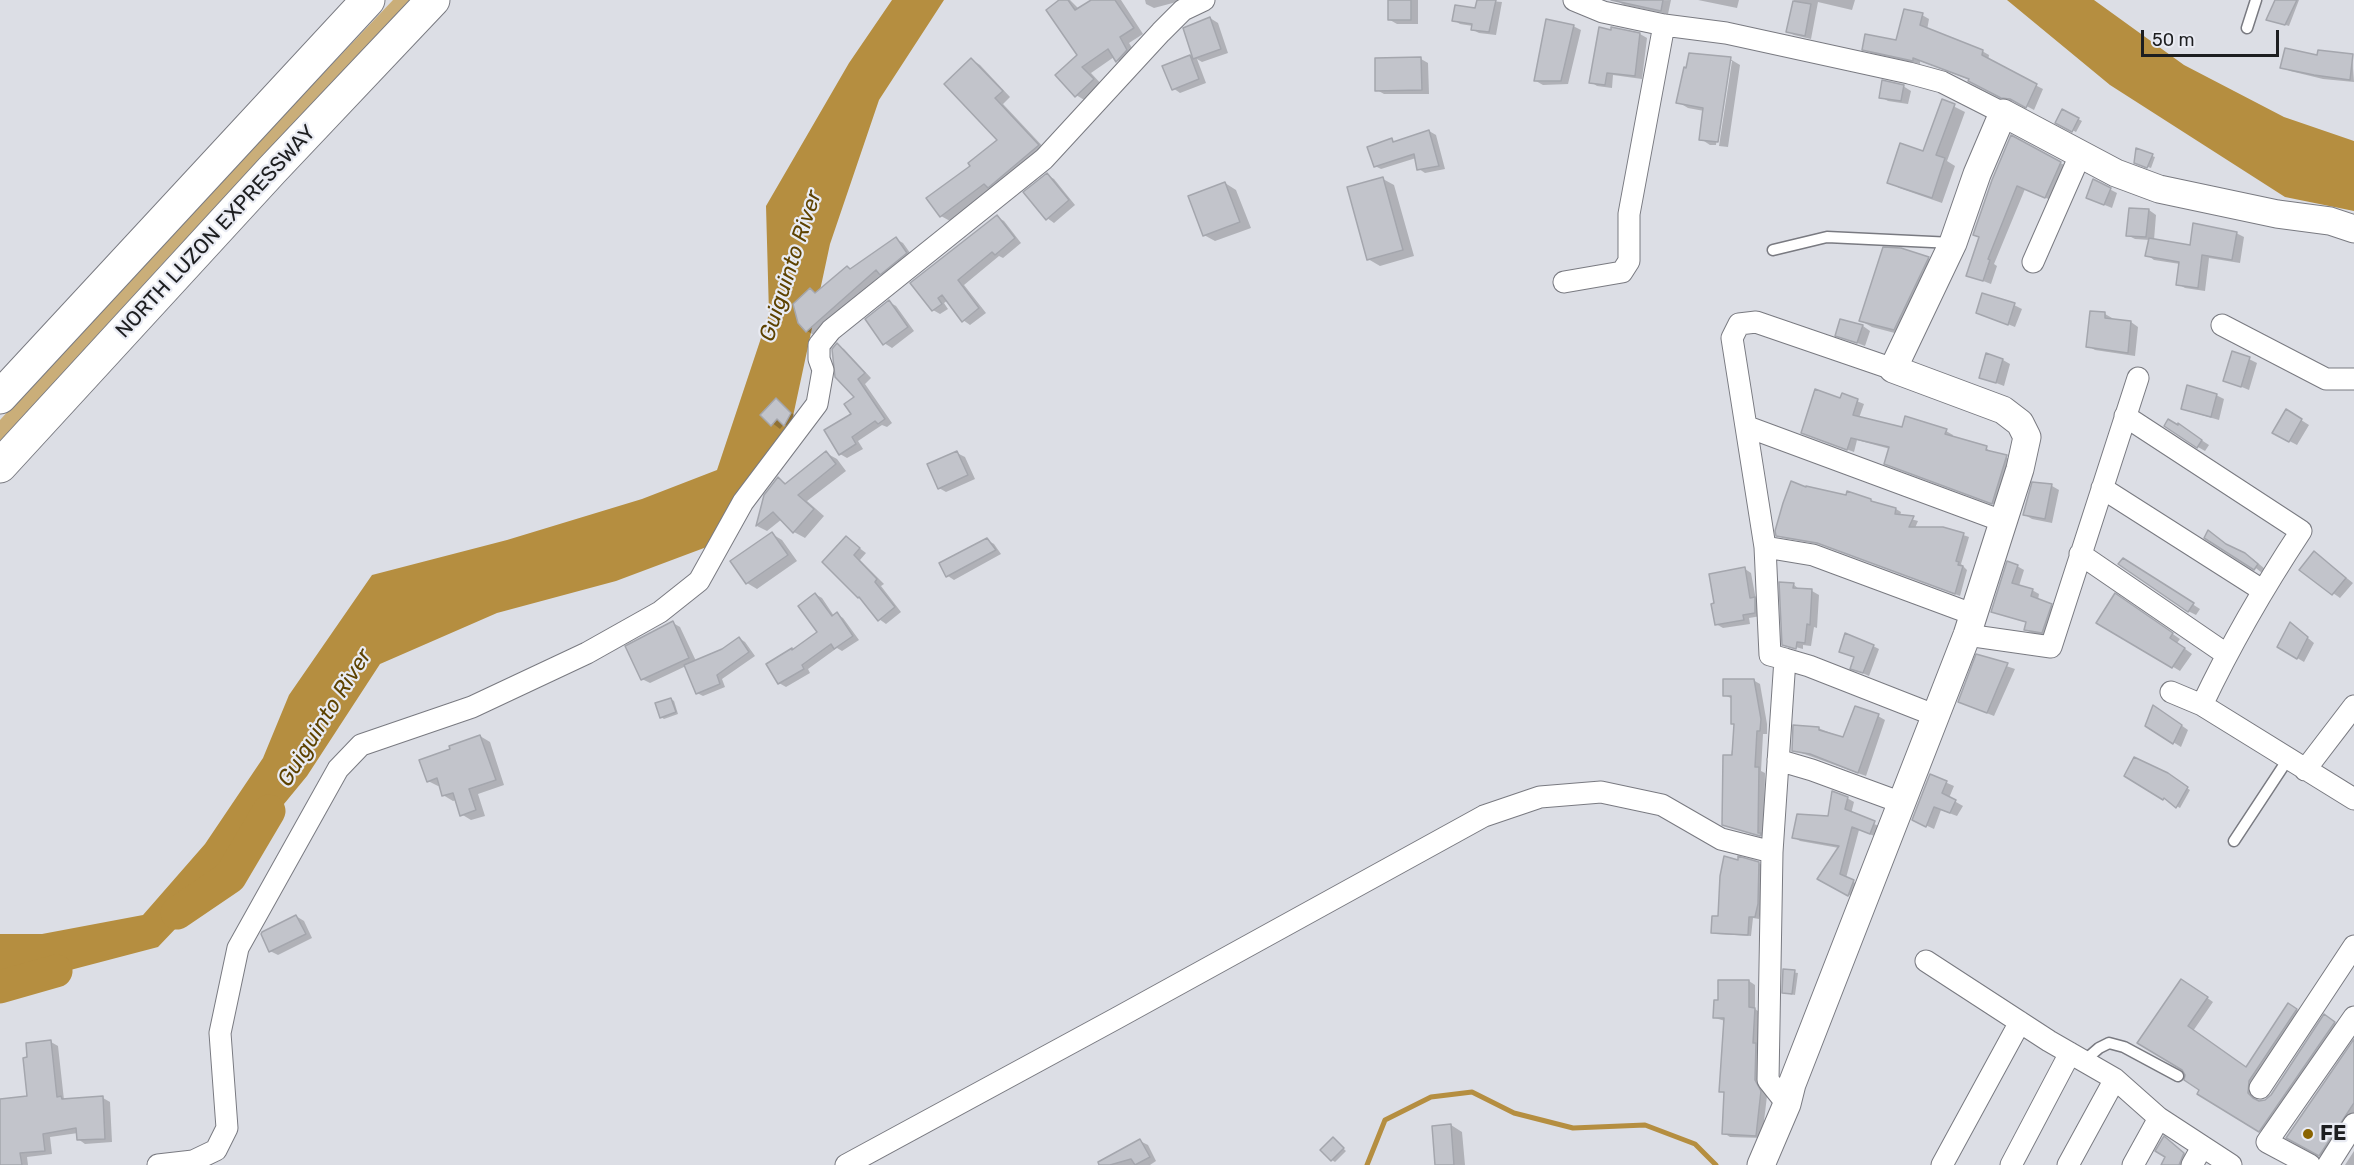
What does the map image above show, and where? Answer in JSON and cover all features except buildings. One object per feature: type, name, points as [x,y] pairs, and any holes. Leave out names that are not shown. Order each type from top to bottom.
[{"type":"highway","points":[[0,397],[368,0]]},
{"type":"highway","name":"NORTH LUZON EXPRESSWAY","points":[[0,466],[264,178],[433,0]]},
{"type":"street","points":[[158,1165],[193,1161],[216,1150],[227,1128],[220,1033],[238,948],[339,769],[361,745],[472,707],[587,653],[660,612],[699,581],[743,502],[817,404],[823,370],[819,359],[819,345],[831,330],[1044,159],[1183,10],[1204,0]]},
{"type":"street","points":[[1574,0],[1603,12],[1726,33],[1942,82],[2116,173],[2159,189],[2277,214],[2330,221],[2354,229]]},
{"type":"street","points":[[1564,282],[1622,272],[1629,261],[1629,214],[1664,24]]},
{"type":"street","points":[[1893,369],[1953,243],[1977,174],[2003,112]]},
{"type":"street","points":[[2033,262],[2081,153]]},
{"type":"street","points":[[1761,1165],[1787,1104],[1792,1084],[1970,624],[2020,469],[2027,437],[2020,423],[2003,410],[1756,322],[1739,324],[1732,338],[1748,427],[1765,547],[1770,655],[1809,666],[1934,715]]},
{"type":"street","points":[[2222,325],[2326,379],[2354,379]]},
{"type":"street","points":[[1765,547],[1814,555],[1970,624],[2051,647],[2138,378]]},
{"type":"street","points":[[2125,416],[2301,531],[2262,590],[2226,654],[2202,705]]},
{"type":"street","points":[[1748,427],[2002,521]]},
{"type":"street","points":[[2102,488],[2262,590]]},
{"type":"street","points":[[2080,554],[2226,654]]},
{"type":"street","points":[[1785,659],[1772,852],[1768,1080],[1787,1104]]},
{"type":"street","points":[[2171,692],[2202,705],[2354,799]]},
{"type":"street","points":[[2296,764],[2354,706]]},
{"type":"street","points":[[1778,760],[1902,803]]},
{"type":"street","points":[[846,1165],[1484,816],[1540,797],[1600,792],[1662,805],[1721,839],[1772,852]]},
{"type":"street","points":[[2260,1088],[2354,946]]},
{"type":"street","points":[[1926,961],[2020,1022],[2115,1078],[2197,1156],[2231,1165]]},
{"type":"street","points":[[2310,1165],[2267,1142],[2354,1017]]},
{"type":"street","points":[[1942,1165],[2020,1022]]},
{"type":"street","points":[[2011,1165],[2077,1057]]},
{"type":"street","points":[[2068,1165],[2115,1078]]},
{"type":"street","points":[[2133,1165],[2159,1118]]},
{"type":"street","points":[[2328,1165],[2352,1131]]},
{"type":"lane","points":[[2247,28],[2256,0]]},
{"type":"lane","points":[[1773,250],[1827,237],[1953,243]]},
{"type":"lane","points":[[2234,841],[2296,764]]},
{"type":"lane","points":[[2077,1057],[2109,1043],[2124,1047],[2178,1076]]},
{"type":"shaded area","points":[[393,0],[415,0],[166,260],[0,442],[0,420],[143,263]]},
{"type":"water","points":[[892,0],[944,0],[879,100],[830,244],[792,421],[736,536],[616,581],[497,613],[380,664],[307,776],[219,883],[158,947],[17,984],[0,982],[0,934],[42,934],[143,915],[205,844],[263,758],[289,695],[372,575],[507,540],[642,499],[717,470],[769,314],[766,206],[849,63]]},
{"type":"water","points":[[2007,0],[2094,0],[2184,65],[2284,117],[2354,141],[2354,211],[2285,197],[2110,85]]},
{"type":"waterway","name":"Guiguinto River","points":[[177,913],[230,877],[269,811]]},
{"type":"waterway","name":"Guiguinto River","points":[[0,987],[56,971]]},
{"type":"waterway","points":[[1367,1165],[1385,1120],[1431,1097],[1472,1092],[1514,1113],[1573,1128],[1645,1125],[1695,1144],[1716,1165]]},
{"type":"place","name":"FE","points":[[2308,1134]]}]
